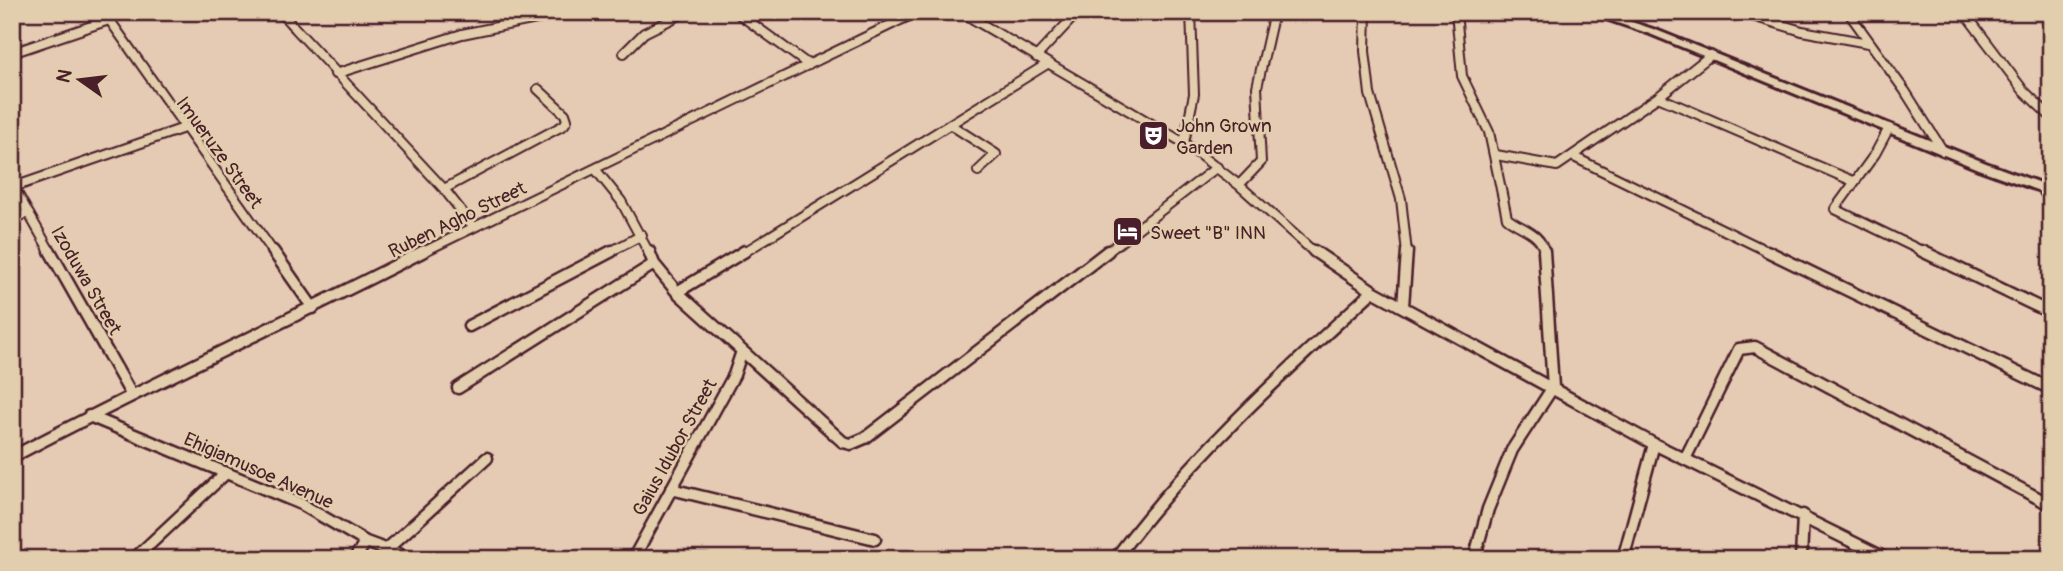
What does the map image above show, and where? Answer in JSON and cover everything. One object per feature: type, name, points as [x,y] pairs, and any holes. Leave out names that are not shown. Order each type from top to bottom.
[{"type":"street","points":[[280,12],[444,189],[473,226]]},
{"type":"street","points":[[624,53],[644,33],[686,12]]},
{"type":"street","points":[[736,12],[809,65]]},
{"type":"street","name":"Ruben Agho Street","points":[[12,457],[131,394],[313,309],[473,226],[596,170],[917,12]]},
{"type":"street","points":[[961,12],[1184,143],[1239,185],[1317,254],[1373,291],[1654,444],[1803,515],[1887,559]]},
{"type":"street","points":[[1036,57],[1078,12]]},
{"type":"street","points":[[1184,143],[1194,94],[1191,12]]},
{"type":"street","points":[[1239,185],[1261,162],[1257,87],[1274,12]]},
{"type":"street","points":[[1366,12],[1365,51],[1370,94],[1401,199],[1408,262],[1403,306]]},
{"type":"street","points":[[1456,12],[1462,76],[1489,132],[1496,155],[1507,218],[1522,230],[1535,234],[1544,246],[1553,387],[1513,450],[1488,509],[1474,559]]},
{"type":"street","points":[[1590,12],[1711,55],[1943,151],[2046,189],[2051,201]]},
{"type":"street","points":[[1739,12],[1802,31],[1868,43]]},
{"type":"street","points":[[1848,12],[1905,91],[1943,151]]},
{"type":"street","points":[[1964,12],[2009,73],[2051,117]]},
{"type":"street","points":[[335,74],[461,34],[556,15]]},
{"type":"street","points":[[12,53],[107,16]]},
{"type":"street","name":"Imueruze Street","points":[[107,16],[313,309]]},
{"type":"street","points":[[1496,155],[1548,167],[1557,166],[1574,157],[1658,97],[1711,55]]},
{"type":"street","points":[[677,292],[1047,64]]},
{"type":"street","points":[[444,189],[564,125],[567,120],[565,114],[538,89]]},
{"type":"street","points":[[1658,97],[1853,181]]},
{"type":"street","points":[[951,125],[996,154],[996,157],[978,172]]},
{"type":"street","points":[[13,186],[184,128]]},
{"type":"street","points":[[1889,128],[1875,154],[1835,209],[2051,313]]},
{"type":"street","points":[[1574,157],[2051,389]]},
{"type":"street","points":[[596,170],[621,201],[642,236],[654,264],[677,292],[843,442],[858,442],[1217,167]]},
{"type":"street","name":"Izoduwa Street","points":[[13,186],[131,394]]},
{"type":"street","points":[[12,219],[28,213]]},
{"type":"street","points":[[469,326],[642,236]]},
{"type":"street","points":[[458,388],[654,264]]},
{"type":"street","points":[[1115,559],[1153,508],[1244,409],[1373,291]]},
{"type":"street","points":[[1685,459],[1739,349],[1755,347],[2051,505]]},
{"type":"street","name":"Gaius Idubor Street","points":[[633,559],[734,375],[742,351]]},
{"type":"street","name":"Ehigiamusoe Avenue","points":[[89,416],[302,504],[366,542],[412,559]]},
{"type":"street","points":[[1623,559],[1654,444]]},
{"type":"street","points":[[387,549],[487,458]]},
{"type":"street","points":[[134,559],[226,472]]},
{"type":"street","points":[[671,489],[875,539]]},
{"type":"street","points":[[1801,559],[1803,515]]},
{"type":"street","points":[[354,559],[366,542]]},
{"type":"place","name":"John Grown Garden","points":[[1153,136]]},
{"type":"place","name":"Sweet \"B\" INN","points":[[1127,232]]}]
